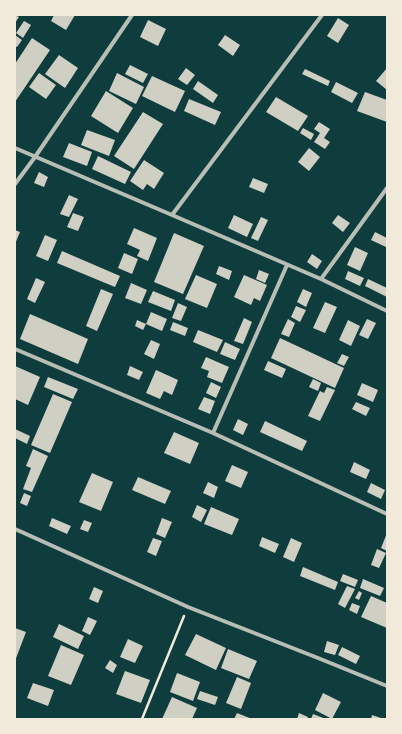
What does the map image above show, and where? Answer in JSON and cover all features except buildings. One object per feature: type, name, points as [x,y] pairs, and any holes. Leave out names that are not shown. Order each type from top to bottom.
[{"type":"street","points":[[15,184],[132,15]]},
{"type":"street","points":[[172,215],[322,15]]},
{"type":"street","points":[[15,148],[321,280],[387,311]]},
{"type":"street","points":[[321,280],[387,188]]},
{"type":"street","points":[[213,433],[286,265]]},
{"type":"street","points":[[15,349],[213,433],[387,514]]},
{"type":"street","points":[[15,529],[188,607],[387,686]]},
{"type":"path","points":[[142,719],[188,607]]}]
